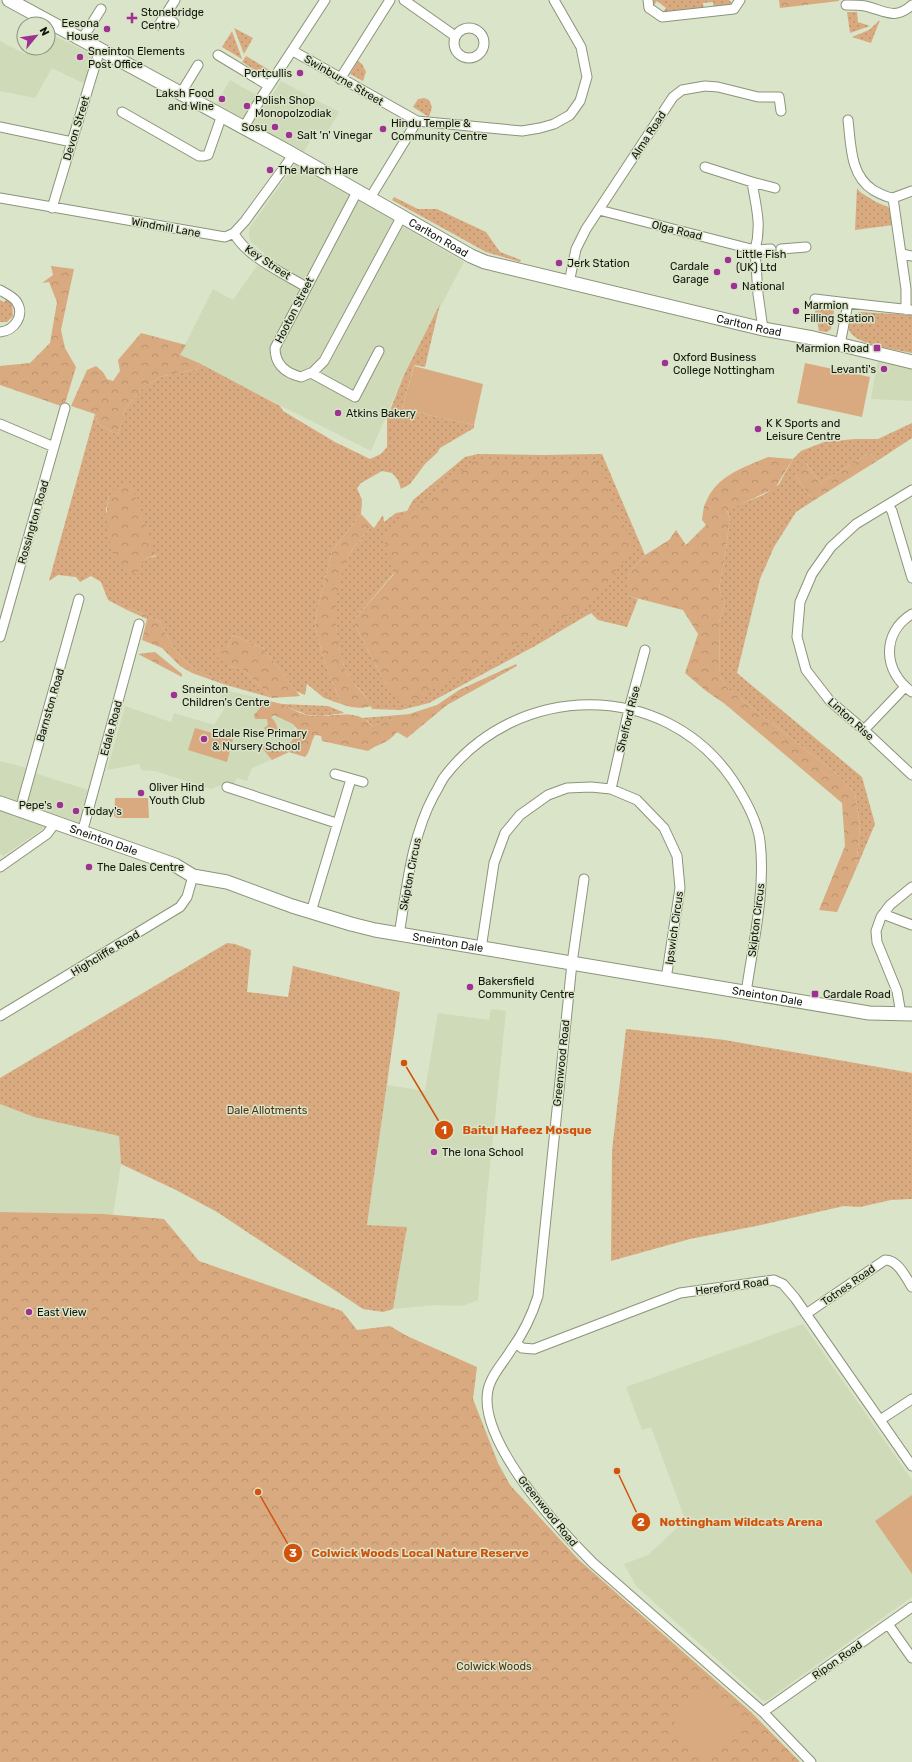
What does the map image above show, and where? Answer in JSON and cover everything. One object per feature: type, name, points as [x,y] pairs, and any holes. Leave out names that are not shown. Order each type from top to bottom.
[{"type":"main road","name":"Carlton Road","points":[[9,0],[24,3],[100,49],[294,154],[471,256],[485,262],[763,329],[840,344],[912,362]]},
{"type":"main road","name":"Sneinton Dale","points":[[0,803],[175,865],[193,876],[227,882],[311,912],[351,924],[399,935],[868,1013],[906,1014]]},
{"type":"street","points":[[159,25],[175,0]]},
{"type":"street","points":[[244,127],[268,86],[293,51],[325,0]]},
{"type":"street","points":[[340,79],[390,0]]},
{"type":"street","points":[[404,0],[455,36]]},
{"type":"street","points":[[370,198],[418,121],[522,131],[554,124],[570,115],[580,101],[587,76],[581,47],[554,0]]},
{"type":"street","points":[[648,0],[649,8],[662,17],[734,9],[740,0]]},
{"type":"street","points":[[846,5],[865,6],[891,14],[902,12],[912,5]]},
{"type":"street","points":[[82,38],[101,9]]},
{"type":"street","points":[[164,16],[174,23]]},
{"type":"street","name":"Devon Street","points":[[52,208],[100,49]]},
{"type":"street","name":"Swinburne Street","points":[[293,51],[340,79],[418,121]]},
{"type":"street","points":[[218,56],[230,58],[268,86]]},
{"type":"street","points":[[181,93],[198,65]]},
{"type":"street","name":"Alma Road","points":[[569,283],[576,249],[586,229],[672,98],[682,90],[704,86],[758,97],[779,97],[781,111]]},
{"type":"street","points":[[122,112],[199,156],[208,155],[222,115]]},
{"type":"street","points":[[848,120],[856,172],[862,180],[869,187],[882,195],[893,198],[912,191]]},
{"type":"street","points":[[0,127],[72,142]]},
{"type":"street","points":[[234,233],[294,154]]},
{"type":"street","points":[[705,167],[775,188]]},
{"type":"street","points":[[752,182],[759,224],[759,235],[755,250],[758,294],[763,329]]},
{"type":"street","name":"Hooton Street","points":[[311,373],[300,377],[283,370],[275,356],[275,348],[358,190]]},
{"type":"street","name":"Windmill Lane","points":[[0,198],[225,237],[234,233]]},
{"type":"street","points":[[814,299],[909,310],[893,198]]},
{"type":"street","name":"Olga Road","points":[[599,210],[755,250],[771,249]]},
{"type":"street","points":[[379,351],[355,397],[311,373],[324,361],[402,216]]},
{"type":"street","name":"Key Street","points":[[234,233],[238,241],[264,262],[306,287]]},
{"type":"street","points":[[781,249],[806,247]]},
{"type":"street","points":[[902,254],[912,256]]},
{"type":"street","points":[[0,290],[13,298],[17,302],[20,309],[18,322],[14,327],[6,332],[0,332]]},
{"type":"street","points":[[840,344],[848,303]]},
{"type":"street","name":"Rossington Road","points":[[0,637],[65,408]]},
{"type":"street","points":[[0,424],[54,447]]},
{"type":"street","name":"Linton Rise","points":[[912,490],[856,524],[830,547],[812,574],[800,602],[797,637],[806,670],[830,701],[864,730],[912,775]]},
{"type":"street","points":[[888,505],[892,511],[912,578]]},
{"type":"street","name":"Barnston Road","points":[[20,810],[79,600]]},
{"type":"street","points":[[864,730],[908,689],[897,678],[889,655],[890,643],[894,632],[901,622],[912,614]]},
{"type":"street","name":"Edale Road","points":[[82,833],[140,624]]},
{"type":"street","name":"Shelford Rise","points":[[611,789],[629,708],[645,650]]},
{"type":"street","name":"Skipton Circus","points":[[399,935],[413,850],[426,811],[444,777],[474,744],[515,720],[551,707],[589,704],[629,708],[663,720],[697,741],[723,766],[742,793],[753,817],[760,840],[762,884],[746,993]]},
{"type":"street","points":[[335,774],[363,782]]},
{"type":"street","points":[[311,912],[336,822],[351,779]]},
{"type":"street","points":[[227,787],[240,787],[336,822]]},
{"type":"street","name":"Ipswich Circus","points":[[481,949],[494,864],[506,833],[515,821],[535,803],[567,788],[591,787],[611,789],[637,800],[664,828],[677,856],[680,888],[666,979]]},
{"type":"street","points":[[0,867],[47,834],[55,823]]},
{"type":"street","name":"Highcliffe Road","points":[[0,1016],[177,909],[183,904],[187,897],[193,876]]},
{"type":"street","name":"Greenwood Road","points":[[584,879],[572,963],[539,1290],[533,1311],[516,1343],[491,1381],[488,1389],[487,1404],[499,1439],[510,1463],[522,1482],[553,1520],[593,1562],[763,1712],[811,1762]]},
{"type":"street","points":[[906,1014],[877,942],[876,931],[883,914],[890,905],[912,887]]},
{"type":"street","points":[[883,914],[912,925]]},
{"type":"street","name":"Totnes Road","points":[[806,1314],[885,1260],[891,1260],[896,1263],[912,1286]]},
{"type":"street","name":"Hereford Road","points":[[516,1343],[522,1348],[534,1349],[680,1293],[765,1280],[774,1280],[783,1284],[806,1314],[912,1466]]},
{"type":"street","points":[[880,1420],[912,1399]]},
{"type":"street","name":"Ripon Road","points":[[763,1712],[912,1607]]},
{"type":"street","points":[[888,1624],[912,1658]]},
{"type":"shaded area","points":[[56,37],[95,56],[85,84],[52,68],[35,98],[0,91],[0,41],[16,49],[16,56],[56,56]]},
{"type":"shaded area","points":[[230,80],[268,102],[281,81],[339,112],[326,135],[316,130],[304,152],[216,104]]},
{"type":"shaded area","points":[[295,164],[464,262],[404,375],[371,451],[180,355],[213,289],[233,300],[265,254],[251,242],[249,235],[250,227]]},
{"type":"shaded area","points":[[878,359],[912,368],[912,401],[871,399]]},
{"type":"shaded area","name":"Edale Rise Primary & Nursery School","points":[[222,689],[280,704],[300,705],[289,752],[252,768],[247,781],[237,778],[234,784],[228,783],[211,789],[155,771],[141,770],[139,764],[107,770],[125,706],[171,722],[174,713],[214,725],[224,709],[219,705]]},
{"type":"shaded area","points":[[0,761],[23,767],[41,775],[88,790],[78,825],[56,820],[3,856],[0,853]]},
{"type":"shaded area","name":"The Iona School","points":[[491,1009],[506,1011],[478,1300],[462,1306],[436,1305],[393,1309],[407,1227],[367,1225],[387,1085],[425,1091],[438,1013],[489,1020]]},
{"type":"shaded area","points":[[0,1104],[34,1117],[119,1136],[121,1164],[113,1215],[0,1212]]},
{"type":"shaded area","points":[[803,1324],[912,1480],[912,1597],[766,1701],[762,1700],[636,1586],[624,1564],[648,1555],[681,1524],[684,1518],[651,1427],[642,1430],[626,1387]]},
{"type":"green space","points":[[650,0],[729,0],[734,5],[714,9],[713,2],[703,3],[704,10],[661,15],[666,8],[657,1],[652,8]]},
{"type":"green space","points":[[779,0],[839,0],[839,1],[780,8]]},
{"type":"green space","points":[[847,12],[857,12],[858,22],[870,26],[850,33]]},
{"type":"green space","points":[[880,20],[871,43],[852,37],[869,30]]},
{"type":"green space","points":[[234,28],[253,38],[244,54]]},
{"type":"green space","points":[[232,31],[242,59],[222,47]]},
{"type":"green space","points":[[246,56],[271,71],[267,77],[242,62]]},
{"type":"green space","points":[[358,61],[362,64],[366,72],[363,81],[350,74]]},
{"type":"green space","points":[[424,98],[429,100],[432,107],[429,117],[413,107],[418,99]]},
{"type":"green space","points":[[857,188],[860,192],[876,202],[888,207],[891,211],[893,225],[855,230]]},
{"type":"green space","points":[[394,197],[418,209],[437,209],[486,232],[500,252],[521,260],[520,262],[486,252],[392,200]]},
{"type":"green space","points":[[51,266],[74,269],[61,330],[65,348],[76,367],[64,407],[0,385],[0,366],[30,363],[50,343],[57,302],[49,282],[42,283],[53,275]]},
{"type":"green space","points":[[8,298],[12,304],[13,316],[7,322],[0,322],[0,300],[4,302]]},
{"type":"green space","points":[[440,304],[425,367],[414,365],[402,409],[474,425],[474,428],[440,448],[437,453],[425,464],[410,484],[401,489],[398,480],[392,473],[382,471],[361,483],[357,488],[362,500],[361,514],[332,551],[318,606],[315,626],[323,657],[341,704],[324,698],[307,684],[305,695],[296,691],[263,648],[233,635],[228,648],[229,666],[242,669],[272,698],[223,684],[221,681],[203,674],[187,663],[173,647],[160,622],[133,609],[127,610],[108,600],[101,582],[91,576],[80,582],[76,577],[58,575],[49,581],[95,414],[98,424],[118,435],[125,409],[142,389],[160,377],[198,369],[199,363],[280,406],[283,411],[335,442],[370,459],[381,454],[387,447],[387,418],[404,375]],"holes":[[[109,496],[156,556],[145,559],[136,573],[111,546],[106,509]]]},
{"type":"green space","points":[[814,306],[834,310],[831,329],[827,332],[819,331]]},
{"type":"green space","points":[[859,312],[912,315],[912,353],[878,346],[855,337],[849,330],[850,322]]},
{"type":"green space","points":[[141,333],[186,345],[180,355],[199,363],[198,369],[160,377],[142,389],[125,409],[118,435],[98,424],[95,414],[71,406],[87,370],[96,366],[103,372],[107,379],[113,381],[120,371],[118,360]]},
{"type":"green space","points":[[805,363],[870,377],[862,417],[797,403]]},
{"type":"green space","points":[[414,366],[483,384],[474,425],[402,409]]},
{"type":"green space","points":[[912,423],[912,438],[877,461],[871,454],[865,456],[820,483],[806,463],[795,475],[813,501],[796,512],[774,547],[760,579],[737,673],[862,777],[875,824],[856,869],[860,826],[855,793],[836,773],[729,690],[720,676],[719,622],[725,603],[719,588],[730,518],[727,510],[765,494],[779,484],[793,459],[801,451],[824,442],[855,439],[878,439]]},
{"type":"green space","points":[[478,454],[602,454],[645,555],[629,573],[628,596],[638,599],[627,627],[598,620],[591,613],[535,646],[429,703],[401,710],[372,709],[367,699],[346,671],[338,642],[336,626],[337,593],[340,577],[345,563],[352,550],[372,526],[374,528],[383,515],[384,522],[396,513],[407,511],[413,500],[465,457]],"holes":[[[394,573],[386,685],[353,621]]]},
{"type":"green space","points":[[871,454],[877,461],[813,501],[795,475],[805,462],[820,483],[865,456]]},
{"type":"green space","points":[[768,457],[793,459],[775,488],[727,511],[730,518],[719,588],[725,603],[719,622],[720,676],[729,690],[836,773],[855,793],[860,826],[856,869],[837,912],[819,910],[845,846],[842,803],[725,704],[706,691],[685,673],[698,634],[683,610],[628,596],[627,594],[629,573],[645,555],[669,540],[676,530],[686,545],[706,525],[702,520],[704,506],[717,485],[740,469]]},
{"type":"green space","points":[[476,459],[596,459],[634,548],[591,603],[405,705],[386,685],[353,621],[394,574],[383,535]]},
{"type":"green space","points":[[124,484],[131,485],[156,555],[145,559],[136,574],[124,570],[118,564],[113,555],[109,538],[107,518],[108,501],[111,493]]},
{"type":"green space","points":[[361,514],[372,526],[354,547],[345,563],[341,577],[336,609],[338,642],[346,671],[372,706],[360,708],[341,704],[323,657],[315,626],[318,606],[332,551]]},
{"type":"green space","points":[[133,609],[160,622],[173,647],[187,663],[203,674],[221,681],[223,684],[192,673],[180,666],[162,648],[142,640],[147,619],[127,610]]},
{"type":"green space","points":[[233,635],[263,648],[300,696],[272,698],[242,669],[229,666],[218,658],[216,647],[228,648]]},
{"type":"green space","points":[[155,652],[182,674],[182,677],[138,654]]},
{"type":"green space","points":[[516,664],[517,666],[447,705],[407,738],[397,732],[386,741],[368,751],[322,741],[321,736],[315,735],[305,757],[289,752],[272,760],[263,749],[264,746],[280,748],[291,742],[298,730],[293,724],[274,715],[271,717],[276,724],[277,730],[276,736],[272,736],[264,728],[268,725],[267,719],[255,719],[254,715],[260,708],[260,699],[282,704],[297,712],[307,715],[324,716],[341,714],[358,716],[372,726],[437,705],[459,690]]},
{"type":"green space","points":[[280,704],[328,706],[344,713],[321,716],[308,715]]},
{"type":"green space","points":[[411,714],[372,726],[368,721],[362,718]]},
{"type":"green space","points":[[195,728],[233,739],[227,762],[188,750]]},
{"type":"green space","points":[[115,798],[148,798],[149,818],[117,818],[114,816]]},
{"type":"green space","name":"Dale Allotments","points":[[227,943],[235,944],[251,950],[247,992],[288,997],[293,966],[400,992],[367,1225],[407,1227],[393,1309],[383,1312],[363,1309],[217,1212],[176,1190],[121,1164],[119,1136],[34,1117],[0,1104],[0,1078]]},
{"type":"green space","points":[[626,1029],[725,1040],[912,1073],[912,1199],[891,1200],[860,1207],[844,1206],[690,1239],[611,1261],[612,1151]]},
{"type":"green space","name":"Colwick Woods","points":[[0,1212],[103,1214],[164,1219],[199,1261],[342,1311],[357,1330],[390,1326],[407,1336],[477,1367],[473,1399],[498,1463],[510,1485],[578,1559],[751,1712],[800,1762],[0,1762]]},
{"type":"green space","points":[[912,1495],[912,1574],[875,1521]]},
{"type":"green space","points":[[703,1689],[743,1723],[710,1761],[671,1727]]},
{"type":"place","name":"Stonebridge Centre","points":[[132,18]]},
{"type":"place","name":"Eesona House","points":[[107,29]]},
{"type":"place","name":"Sneinton Elements Post Office","points":[[80,57]]},
{"type":"place","name":"Portcullis","points":[[300,73]]},
{"type":"place","name":"Laksh Food and Wine","points":[[222,99]]},
{"type":"place","name":"Polish Shop Monopolzodiak","points":[[247,106]]},
{"type":"place","name":"Sosu","points":[[275,127]]},
{"type":"place","name":"Hindu Temple & Community Centre","points":[[383,129]]},
{"type":"place","name":"Salt 'n' Vinegar","points":[[289,135]]},
{"type":"place","name":"The March Hare","points":[[270,170]]},
{"type":"place","name":"Little Fish (UK) Ltd","points":[[728,260]]},
{"type":"place","name":"Jerk Station","points":[[559,263]]},
{"type":"place","name":"Cardale Garage","points":[[717,272]]},
{"type":"place","name":"National","points":[[734,286]]},
{"type":"place","name":"Marmion Filling Station","points":[[796,311]]},
{"type":"place","name":"Marmion Road","points":[[877,348]]},
{"type":"place","name":"Oxford Business College Nottingham","points":[[665,363]]},
{"type":"place","name":"Levanti's","points":[[884,369]]},
{"type":"place","name":"Atkins Bakery","points":[[338,413]]},
{"type":"place","name":"K K Sports and Leisure Centre","points":[[758,429]]},
{"type":"place","name":"Sneinton Children's Centre","points":[[174,695]]},
{"type":"place","name":"Edale Rise Primary & Nursery School","points":[[204,739]]},
{"type":"place","name":"Oliver Hind Youth Club","points":[[141,793]]},
{"type":"place","name":"Pepe's","points":[[60,805]]},
{"type":"place","name":"Today's","points":[[76,811]]},
{"type":"place","name":"The Dales Centre","points":[[89,867]]},
{"type":"place","name":"Bakersfield Community Centre","points":[[470,987]]},
{"type":"place","name":"Cardale Road","points":[[815,994]]},
{"type":"place","name":"Baitul Hafeez Mosque","points":[[404,1063]]},
{"type":"place","name":"The Iona School","points":[[434,1152]]},
{"type":"place","name":"East View","points":[[29,1312]]},
{"type":"place","name":"Nottingham Wildcats Arena","points":[[617,1471]]},
{"type":"place","name":"Colwick Woods Local Nature Reserve","points":[[258,1492]]}]
